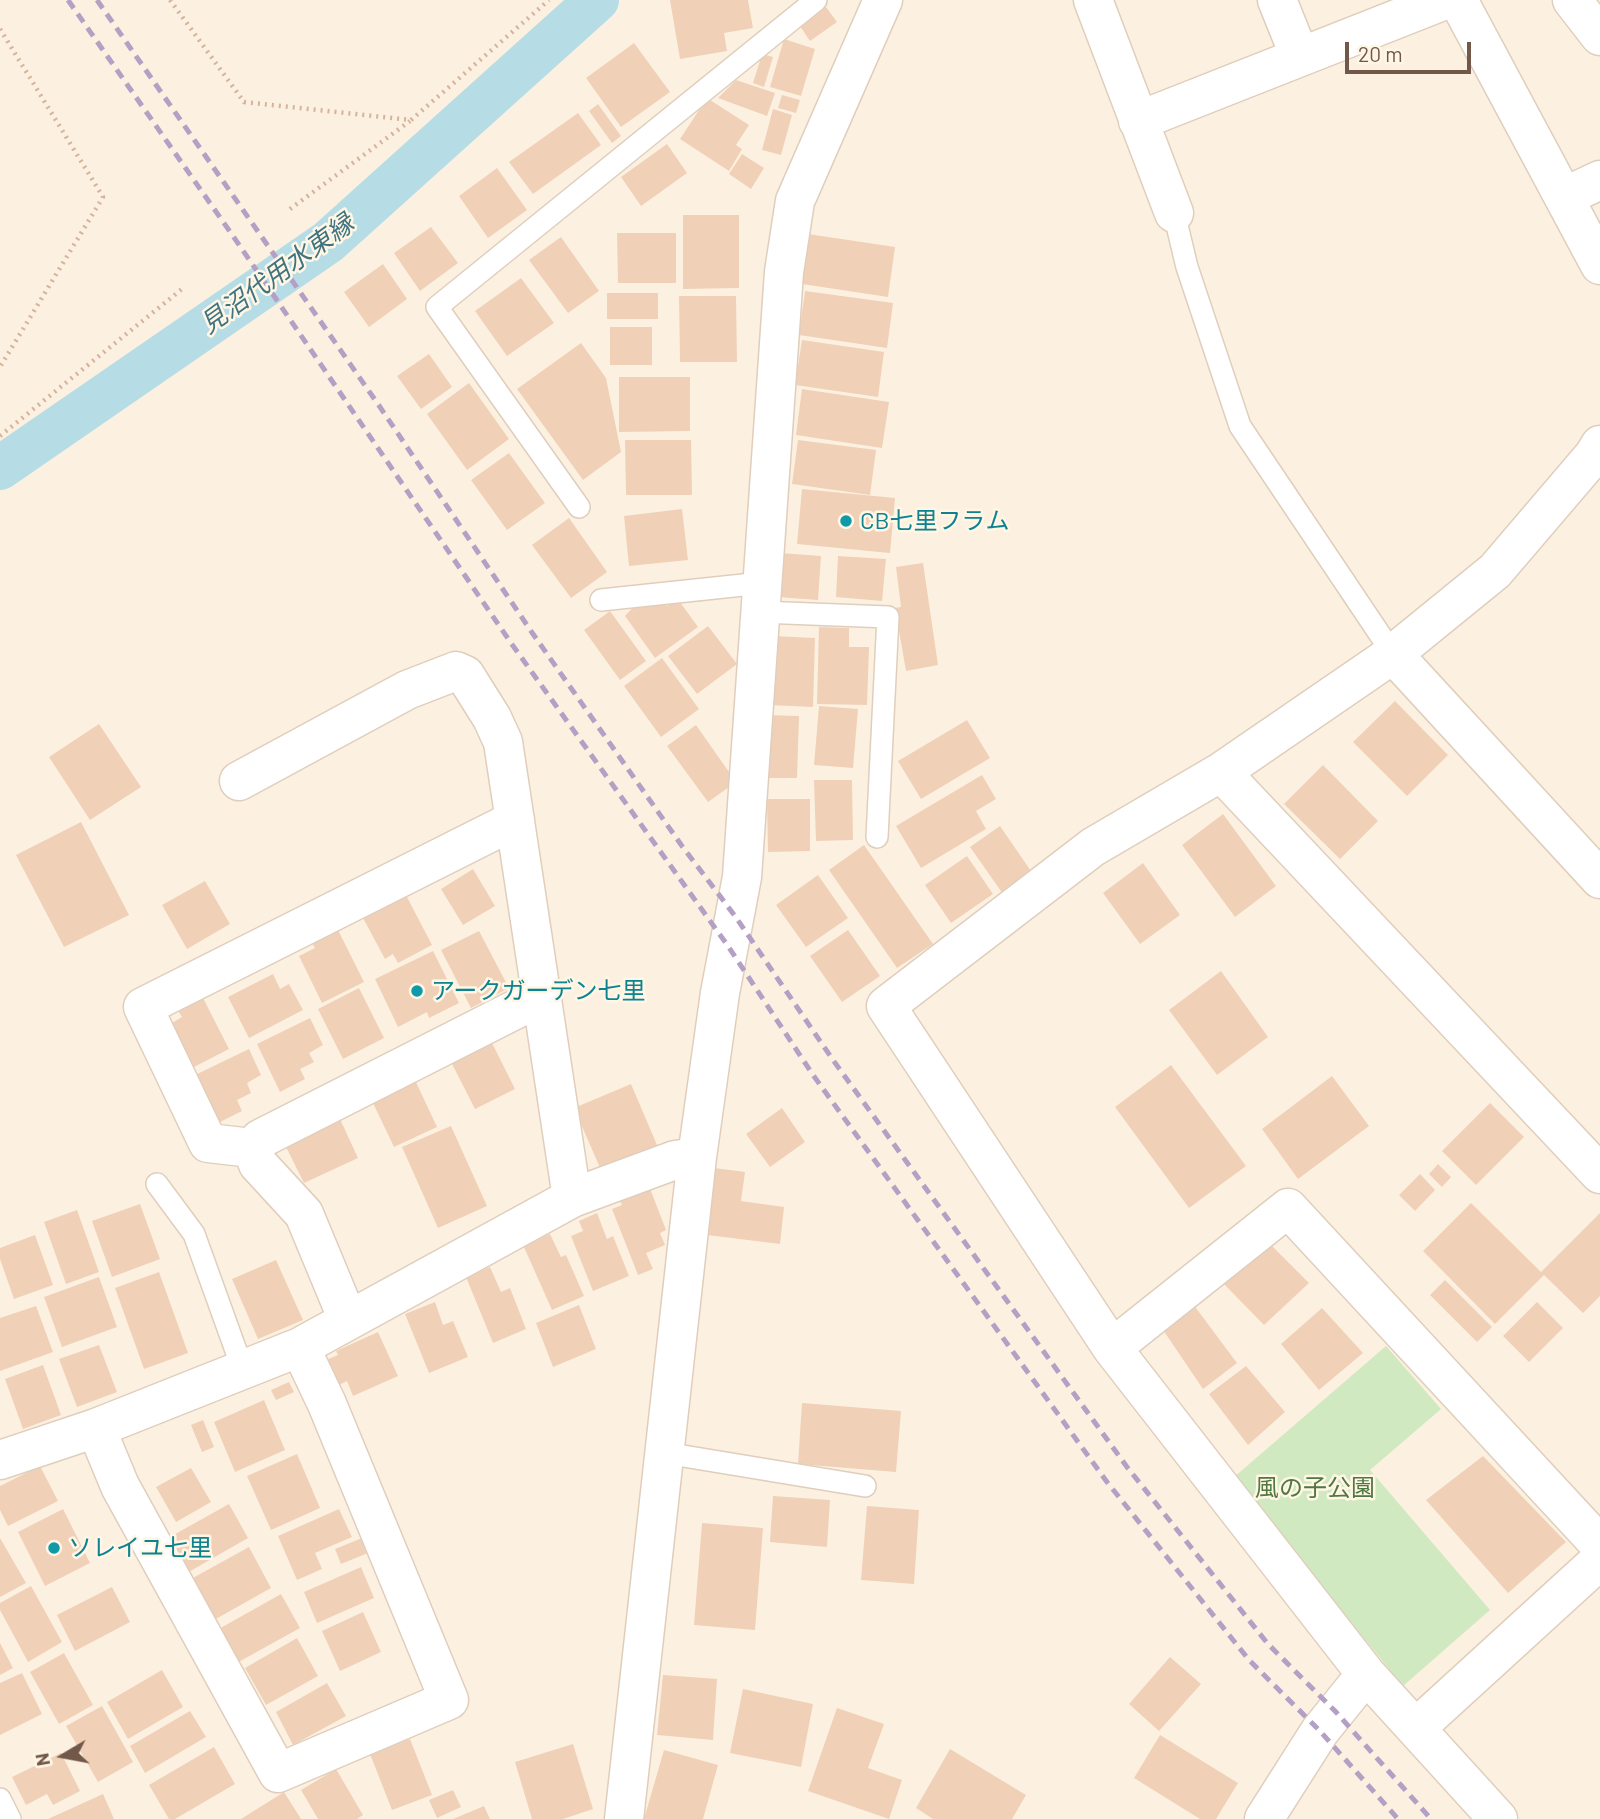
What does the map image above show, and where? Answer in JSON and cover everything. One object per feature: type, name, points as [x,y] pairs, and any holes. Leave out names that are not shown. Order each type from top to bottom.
[{"type":"street","points":[[624,1819],[697,1157],[720,993],[742,877],[784,272],[795,201],[883,0]]},
{"type":"street","points":[[1093,0],[1174,213]]},
{"type":"street","points":[[1277,0],[1300,57]]},
{"type":"street","points":[[1139,121],[1445,0]]},
{"type":"street","points":[[1458,0],[1600,265]]},
{"type":"street","points":[[1572,0],[1599,32]]},
{"type":"street","points":[[1564,197],[1600,180]]},
{"type":"street","points":[[1498,1819],[1366,1674],[1112,1348],[886,1006],[1093,847],[1222,772],[1393,654],[1495,571],[1598,454]]},
{"type":"street","points":[[1393,654],[1600,879]]},
{"type":"street","points":[[239,781],[407,690],[456,671],[466,675],[503,742],[572,1198]]},
{"type":"street","points":[[1222,772],[1600,1174]]},
{"type":"street","points":[[253,1148],[208,1143],[143,1007],[515,820]]},
{"type":"street","points":[[253,1148],[260,1139],[542,996]]},
{"type":"street","points":[[253,1148],[258,1164],[304,1214],[348,1320]]},
{"type":"street","points":[[4,1450],[96,1428],[300,1347],[572,1198],[675,1160],[697,1157]]},
{"type":"street","points":[[1112,1348],[1288,1208],[1600,1545]]},
{"type":"street","points":[[96,1428],[120,1486],[278,1773],[449,1700],[327,1404],[300,1347]]},
{"type":"street","points":[[1416,1727],[1600,1560]]},
{"type":"street","points":[[1264,1819],[1321,1731],[1366,1674]]},
{"type":"lane","points":[[579,507],[437,307],[816,0]]},
{"type":"lane","points":[[1174,213],[1187,267],[1240,426],[1393,654]]},
{"type":"lane","points":[[601,600],[761,598],[888,617],[877,837]]},
{"type":"lane","points":[[157,1184],[194,1234],[243,1370]]},
{"type":"lane","points":[[665,1453],[865,1486]]},
{"type":"lane","points":[[0,1799],[10,1819]]},
{"type":"path","points":[[170,0],[244,102],[411,120]]},
{"type":"path","points":[[290,209],[411,120],[549,0]]},
{"type":"path","points":[[0,29],[103,197],[0,367]]},
{"type":"path","points":[[0,436],[182,289]]},
{"type":"green space","name":"風の子公園","points":[[1386,1346],[1441,1409],[1370,1470],[1490,1610],[1403,1686],[1233,1478]]},
{"type":"building","points":[[670,0],[748,0],[753,28],[724,33],[727,51],[680,59]]},
{"type":"building","points":[[826,7],[837,22],[810,41],[800,26]]},
{"type":"building","points":[[784,39],[815,49],[801,96],[770,87]]},
{"type":"building","points":[[634,43],[670,92],[621,127],[586,78]]},
{"type":"building","points":[[762,54],[773,57],[764,87],[753,83]]},
{"type":"building","points":[[736,80],[775,93],[767,116],[718,98]]},
{"type":"building","points":[[782,95],[800,100],[796,113],[778,108]]},
{"type":"building","points":[[707,98],[749,125],[736,145],[742,149],[729,171],[680,139]]},
{"type":"building","points":[[598,104],[621,136],[612,143],[589,111]]},
{"type":"building","points":[[773,109],[792,115],[781,155],[762,150]]},
{"type":"building","points":[[578,113],[601,145],[533,194],[509,162]]},
{"type":"building","points":[[667,144],[687,173],[641,206],[621,177]]},
{"type":"building","points":[[742,154],[764,168],[751,189],[729,174]]},
{"type":"building","points":[[497,168],[527,210],[488,238],[459,196]]},
{"type":"building","points":[[683,215],[739,215],[739,288],[683,289]]},
{"type":"building","points":[[431,227],[458,263],[420,291],[394,253]]},
{"type":"building","points":[[617,233],[676,233],[676,283],[618,283]]},
{"type":"building","points":[[808,234],[895,247],[888,297],[802,284]]},
{"type":"building","points":[[561,237],[599,291],[568,313],[529,260]]},
{"type":"building","points":[[383,264],[407,299],[369,327],[344,292]]},
{"type":"building","points":[[521,278],[554,323],[507,356],[475,311]]},
{"type":"building","points":[[805,291],[893,303],[887,348],[799,335]]},
{"type":"building","points":[[607,293],[658,293],[658,319],[607,319]]},
{"type":"building","points":[[679,296],[736,296],[737,362],[680,362]]},
{"type":"building","points":[[610,327],[652,327],[652,365],[610,365]]},
{"type":"building","points":[[802,340],[884,352],[878,397],[795,385]]},
{"type":"building","points":[[581,343],[606,378],[621,452],[583,480],[517,389]]},
{"type":"building","points":[[429,354],[452,387],[421,409],[397,376]]},
{"type":"building","points":[[619,377],[690,377],[690,431],[619,432]]},
{"type":"building","points":[[469,383],[509,439],[467,470],[427,414]]},
{"type":"building","points":[[802,389],[889,402],[882,448],[796,435]]},
{"type":"building","points":[[625,440],[691,440],[692,495],[626,495]]},
{"type":"building","points":[[798,440],[876,450],[870,495],[792,484]]},
{"type":"building","points":[[509,453],[545,503],[507,530],[471,480]]},
{"type":"building","name":"CB七里フラム","points":[[802,489],[895,498],[890,553],[797,544]]},
{"type":"building","points":[[682,509],[688,560],[629,566],[624,516]]},
{"type":"building","points":[[569,518],[607,572],[571,598],[532,545]]},
{"type":"building","points":[[780,553],[821,556],[818,600],[777,597]]},
{"type":"building","points":[[838,556],[886,559],[882,601],[836,597]]},
{"type":"building","points":[[923,563],[938,665],[906,671],[895,608],[901,607],[896,567]]},
{"type":"building","points":[[677,598],[698,627],[655,658],[625,616],[636,604],[663,601],[667,606]]},
{"type":"building","points":[[610,611],[646,661],[620,680],[584,630]]},
{"type":"building","points":[[708,626],[737,664],[697,694],[668,656]]},
{"type":"building","points":[[819,627],[849,628],[849,647],[869,647],[867,705],[817,704]]},
{"type":"building","points":[[772,636],[815,638],[813,707],[769,705]]},
{"type":"building","points":[[662,658],[699,709],[661,737],[624,686]]},
{"type":"building","points":[[1395,701],[1448,755],[1407,796],[1353,742]]},
{"type":"building","points":[[819,706],[858,709],[853,768],[814,765]]},
{"type":"building","points":[[767,715],[799,716],[797,778],[766,778]]},
{"type":"building","points":[[967,720],[990,758],[921,799],[898,761]]},
{"type":"building","points":[[99,724],[141,787],[90,820],[49,757]]},
{"type":"building","points":[[696,725],[736,782],[708,802],[667,746]]},
{"type":"building","points":[[1323,765],[1378,821],[1340,859],[1284,804]]},
{"type":"building","points":[[982,775],[996,799],[976,811],[986,829],[921,868],[896,826]]},
{"type":"building","points":[[814,780],[852,780],[853,840],[816,841]]},
{"type":"building","points":[[767,799],[810,799],[810,851],[768,852]]},
{"type":"building","points":[[1223,814],[1276,886],[1235,917],[1182,845]]},
{"type":"building","points":[[81,822],[129,915],[64,947],[16,855]]},
{"type":"building","points":[[1000,826],[1033,874],[1003,894],[970,847]]},
{"type":"building","points":[[864,845],[933,944],[897,968],[829,870]]},
{"type":"building","points":[[967,856],[993,894],[951,923],[925,885]]},
{"type":"building","points":[[1143,863],[1180,915],[1140,944],[1103,893]]},
{"type":"building","points":[[473,869],[495,906],[463,925],[441,889]]},
{"type":"building","points":[[818,875],[848,918],[806,947],[776,905]]},
{"type":"building","points":[[205,881],[230,924],[187,949],[162,905]]},
{"type":"building","points":[[406,895],[432,945],[398,963],[393,954],[385,959],[363,918]]},
{"type":"building","points":[[338,930],[364,982],[322,1003],[299,956],[315,948],[312,943]]},
{"type":"building","points":[[848,930],[880,976],[842,1002],[810,956]]},
{"type":"building","points":[[479,931],[509,988],[471,1008],[441,950]]},
{"type":"building","name":"アークガーデン七里","points":[[433,951],[459,1003],[429,1018],[427,1012],[398,1027],[375,979]]},
{"type":"building","points":[[1221,971],[1268,1037],[1217,1075],[1169,1010]]},
{"type":"building","points":[[273,974],[280,989],[289,984],[303,1010],[249,1038],[228,997]]},
{"type":"building","points":[[359,988],[384,1038],[343,1059],[318,1009]]},
{"type":"building","points":[[202,996],[229,1049],[194,1067],[188,1055],[183,1058],[167,1026],[182,1017],[177,1009]]},
{"type":"building","points":[[310,1018],[323,1045],[309,1053],[314,1062],[300,1069],[305,1079],[280,1092],[257,1044]]},
{"type":"building","points":[[491,1041],[515,1089],[475,1109],[451,1062]]},
{"type":"building","points":[[249,1049],[261,1075],[247,1083],[251,1093],[237,1100],[242,1111],[216,1124],[193,1076]]},
{"type":"building","points":[[1171,1065],[1246,1166],[1189,1208],[1115,1107]]},
{"type":"building","points":[[1332,1076],[1369,1126],[1298,1179],[1262,1129]]},
{"type":"building","points":[[415,1080],[437,1127],[394,1147],[372,1101]]},
{"type":"building","points":[[631,1084],[657,1145],[601,1170],[574,1108]]},
{"type":"building","points":[[1490,1103],[1524,1137],[1476,1185],[1442,1151]]},
{"type":"building","points":[[782,1108],[805,1142],[770,1167],[746,1134]]},
{"type":"building","points":[[340,1119],[358,1158],[304,1183],[285,1145]]},
{"type":"building","points":[[451,1126],[487,1206],[438,1228],[402,1147]]},
{"type":"building","points":[[1438,1164],[1451,1177],[1442,1187],[1429,1174]]},
{"type":"building","points":[[707,1167],[745,1172],[741,1201],[784,1207],[780,1244],[699,1234]]},
{"type":"building","points":[[1420,1174],[1435,1190],[1415,1211],[1399,1195]]},
{"type":"building","points":[[649,1186],[666,1230],[660,1233],[665,1245],[646,1253],[653,1269],[638,1275],[612,1209],[622,1205],[619,1198]]},
{"type":"building","points":[[1471,1203],[1541,1272],[1600,1213],[1600,1296],[1583,1313],[1544,1275],[1495,1324],[1423,1251]]},
{"type":"building","points":[[140,1204],[160,1259],[112,1277],[92,1221]]},
{"type":"building","points":[[77,1210],[99,1272],[66,1284],[44,1222]]},
{"type":"building","points":[[597,1213],[607,1239],[613,1236],[629,1276],[593,1291],[571,1236],[583,1231],[579,1221]]},
{"type":"building","points":[[550,1234],[561,1257],[566,1255],[584,1296],[552,1310],[523,1245]]},
{"type":"building","points":[[35,1235],[53,1285],[14,1299],[0,1259],[0,1248]]},
{"type":"building","points":[[1266,1240],[1309,1283],[1264,1325],[1221,1281]]},
{"type":"building","points":[[276,1260],[303,1320],[258,1339],[232,1279]]},
{"type":"building","points":[[490,1267],[501,1292],[510,1288],[526,1329],[493,1343],[466,1277]]},
{"type":"building","points":[[159,1272],[188,1353],[144,1369],[115,1288]]},
{"type":"building","points":[[99,1277],[117,1327],[62,1347],[44,1297]]},
{"type":"building","points":[[1445,1280],[1492,1327],[1477,1342],[1430,1295]]},
{"type":"building","points":[[1190,1300],[1237,1363],[1203,1389],[1159,1324]]},
{"type":"building","points":[[435,1302],[443,1325],[453,1321],[468,1357],[429,1373],[405,1314]]},
{"type":"building","points":[[1537,1302],[1563,1328],[1529,1362],[1503,1336]]},
{"type":"building","points":[[579,1305],[596,1349],[553,1367],[536,1323]]},
{"type":"building","points":[[36,1306],[53,1352],[0,1371],[0,1318]]},
{"type":"building","points":[[1322,1308],[1363,1353],[1319,1390],[1281,1344]]},
{"type":"building","points":[[378,1332],[398,1376],[353,1396],[347,1381],[337,1386],[326,1360],[338,1355],[336,1351]]},
{"type":"building","points":[[99,1345],[117,1392],[77,1407],[59,1359]]},
{"type":"building","points":[[43,1365],[61,1415],[23,1429],[5,1379]]},
{"type":"building","points":[[1246,1366],[1285,1412],[1248,1445],[1209,1394]]},
{"type":"building","points":[[289,1382],[294,1392],[276,1400],[271,1390]]},
{"type":"building","points":[[264,1400],[285,1450],[235,1472],[214,1422]]},
{"type":"building","points":[[802,1403],[901,1411],[896,1472],[798,1464]]},
{"type":"building","points":[[203,1420],[214,1447],[202,1452],[191,1425]]},
{"type":"building","points":[[297,1454],[320,1508],[271,1530],[247,1476]]},
{"type":"building","points":[[1483,1456],[1566,1542],[1508,1593],[1426,1500]]},
{"type":"building","points":[[40,1466],[58,1501],[8,1526],[0,1510],[0,1486]]},
{"type":"building","points":[[191,1468],[211,1502],[176,1522],[156,1487]]},
{"type":"building","points":[[773,1496],[830,1500],[827,1547],[770,1542]]},
{"type":"building","points":[[229,1504],[248,1538],[187,1573],[168,1538]]},
{"type":"building","points":[[867,1506],[919,1510],[914,1584],[861,1580]]},
{"type":"building","name":"ソレイユ七里","points":[[63,1509],[90,1563],[45,1586],[18,1532]]},
{"type":"building","points":[[339,1509],[352,1537],[315,1553],[322,1569],[297,1580],[278,1536]]},
{"type":"building","points":[[702,1523],[763,1528],[755,1630],[694,1625]]},
{"type":"building","points":[[0,1538],[26,1583],[0,1597]]},
{"type":"building","points":[[362,1538],[368,1553],[341,1564],[335,1549]]},
{"type":"building","points":[[249,1547],[271,1588],[214,1620],[191,1579]]},
{"type":"building","points":[[361,1567],[374,1598],[317,1623],[304,1592]]},
{"type":"building","points":[[31,1586],[62,1642],[28,1662],[0,1610],[0,1603]]},
{"type":"building","points":[[112,1587],[130,1622],[75,1651],[57,1615]]},
{"type":"building","points":[[281,1594],[300,1628],[235,1664],[217,1630]]},
{"type":"building","points":[[363,1612],[381,1652],[340,1671],[322,1631]]},
{"type":"building","points":[[297,1638],[318,1676],[266,1705],[245,1668]]},
{"type":"building","points":[[0,1643],[13,1668],[0,1675]]},
{"type":"building","points":[[64,1653],[93,1705],[59,1724],[30,1672]]},
{"type":"building","points":[[1170,1657],[1201,1684],[1159,1731],[1129,1704]]},
{"type":"building","points":[[162,1670],[183,1707],[128,1739],[107,1702]]},
{"type":"building","points":[[22,1673],[42,1714],[0,1735],[0,1683]]},
{"type":"building","points":[[663,1675],[717,1679],[713,1740],[657,1735]]},
{"type":"building","points":[[327,1683],[346,1716],[293,1745],[276,1712]]},
{"type":"building","points":[[743,1689],[813,1704],[801,1767],[730,1753]]},
{"type":"building","points":[[102,1706],[133,1762],[98,1782],[66,1726]]},
{"type":"building","points":[[837,1708],[884,1724],[868,1768],[902,1780],[889,1819],[808,1791]]},
{"type":"building","points":[[190,1711],[206,1737],[145,1773],[130,1746]]},
{"type":"building","points":[[1160,1735],[1238,1783],[1216,1819],[1200,1819],[1134,1778]]},
{"type":"building","points":[[410,1739],[432,1795],[392,1810],[370,1754]]},
{"type":"building","points":[[573,1744],[593,1809],[563,1819],[532,1819],[515,1762]]},
{"type":"building","points":[[214,1747],[235,1784],[175,1819],[169,1819],[149,1785]]},
{"type":"building","points":[[950,1749],[1026,1795],[1012,1819],[933,1819],[916,1808]]},
{"type":"building","points":[[664,1750],[718,1765],[703,1819],[644,1819]]},
{"type":"building","points":[[61,1753],[80,1791],[53,1805],[47,1794],[26,1805],[12,1777]]},
{"type":"building","points":[[336,1769],[363,1815],[357,1819],[318,1819],[301,1790]]},
{"type":"building","points":[[453,1790],[461,1807],[437,1818],[429,1800]]},
{"type":"building","points":[[284,1792],[301,1819],[241,1819]]},
{"type":"building","points":[[103,1794],[114,1819],[48,1819]]},
{"type":"building","points":[[484,1806],[490,1819],[453,1819]]},
{"type":"waterway","name":"見沼代用水東縁","points":[[0,468],[328,242],[597,0]]},
{"type":"railway","points":[[68,0],[511,643],[728,946],[813,1075],[1107,1482],[1249,1660],[1320,1731],[1398,1819]]},
{"type":"railway","points":[[97,0],[380,407],[533,634],[682,846],[735,916],[833,1060],[1127,1467],[1268,1644],[1335,1711],[1431,1819]]},
{"type":"place","name":"CB七里フラム","points":[[846,521]]},
{"type":"place","name":"アークガーデン七里","points":[[417,991]]},
{"type":"place","name":"ソレイユ七里","points":[[54,1548]]}]
